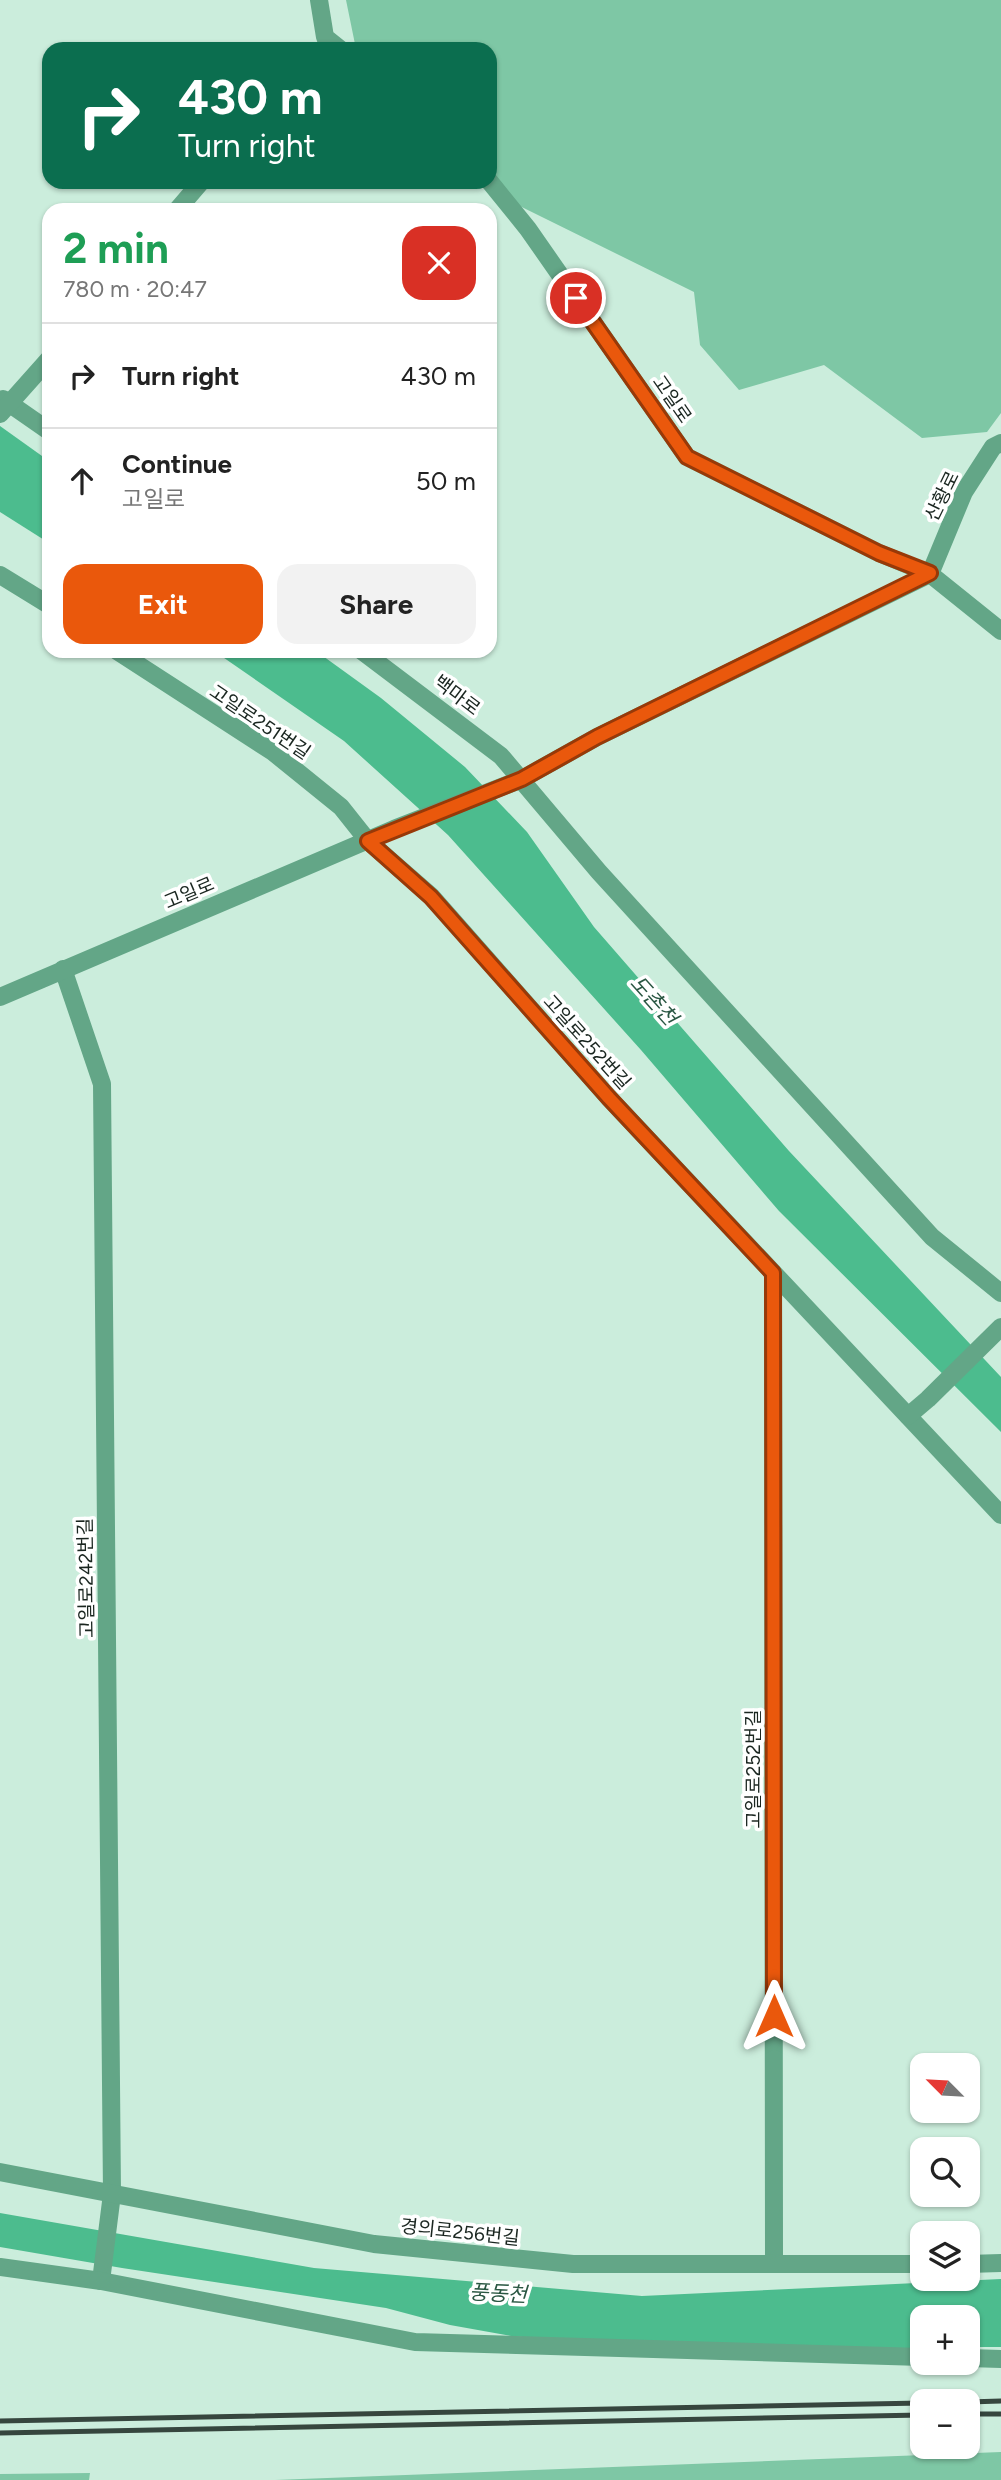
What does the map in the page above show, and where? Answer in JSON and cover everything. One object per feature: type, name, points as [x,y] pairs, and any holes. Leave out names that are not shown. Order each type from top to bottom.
[{"type":"street","points":[[319,0],[320,42]]},
{"type":"street","points":[[183,203],[195,189]]},
{"type":"street","name":"고일로","points":[[496,189],[528,229],[687,457],[879,553],[930,573],[1001,631]]},
{"type":"street","points":[[42,366],[3,407],[42,427]]},
{"type":"street","name":"산황로","points":[[930,573],[964,492],[993,447],[1001,443]]},
{"type":"street","points":[[522,779],[597,737],[930,573]]},
{"type":"street","points":[[0,575],[42,601]]},
{"type":"street","name":"고일로251번길","points":[[128,658],[273,752],[341,807],[368,841]]},
{"type":"street","name":"백마로","points":[[371,658],[501,756],[599,872],[932,1237],[1001,1293]]},
{"type":"street","name":"고일로","points":[[0,997],[394,829],[522,779]]},
{"type":"street","name":"고일로252번길","points":[[368,841],[431,897],[609,1098],[1001,1515]]},
{"type":"street","name":"고일로242번길","points":[[63,969],[102,1084],[112,2202],[101,2276]]},
{"type":"street","name":"고일로252번길","points":[[773,1273],[774,2264]]},
{"type":"street","points":[[908,1416],[1001,1327]]},
{"type":"street","name":"경의로256번길","points":[[0,2172],[112,2202],[374,2244],[573,2264],[910,2264]]},
{"type":"street","points":[[980,2264],[1001,2263]]},
{"type":"street","points":[[0,2267],[101,2276],[415,2342],[910,2357]]},
{"type":"street","points":[[980,2358],[1001,2359]]},
{"type":"shaded area","points":[[346,0],[1001,0],[1001,413],[987,432],[922,438],[824,365],[739,390],[700,345],[694,292],[485,189],[497,189],[497,42],[355,42]]},
{"type":"shaded area","points":[[1001,2452],[1001,2480],[275,2480],[910,2456],[910,2459],[980,2459],[980,2453]]},
{"type":"shaded area","points":[[90,2473],[89,2480],[0,2480],[0,2474]]},
{"type":"water","points":[[0,426],[42,456],[42,539],[0,512]]},
{"type":"water","name":"도촌천","points":[[224,658],[326,658],[381,698],[465,767],[527,832],[594,927],[789,1151],[1001,1377],[1001,1432],[779,1211],[641,1050],[448,835],[344,741]]},
{"type":"water","name":"풍동천","points":[[0,2213],[314,2268],[642,2296],[910,2283],[910,2291],[980,2291],[980,2280],[1001,2279],[1001,2347],[980,2347],[980,2305],[910,2305],[910,2348],[651,2348],[511,2336],[450,2325],[386,2308],[0,2247]]},
{"type":"railway","points":[[980,2402],[1001,2401]]},
{"type":"railway","points":[[0,2421],[910,2403]]},
{"type":"railway","points":[[980,2414],[1001,2414]]},
{"type":"railway","points":[[0,2433],[910,2415]]},
{"type":"route","points":[[576,298],[687,457],[879,553],[930,573],[597,737],[522,779],[368,841],[431,897],[609,1098],[773,1273],[774,2016]]}]
